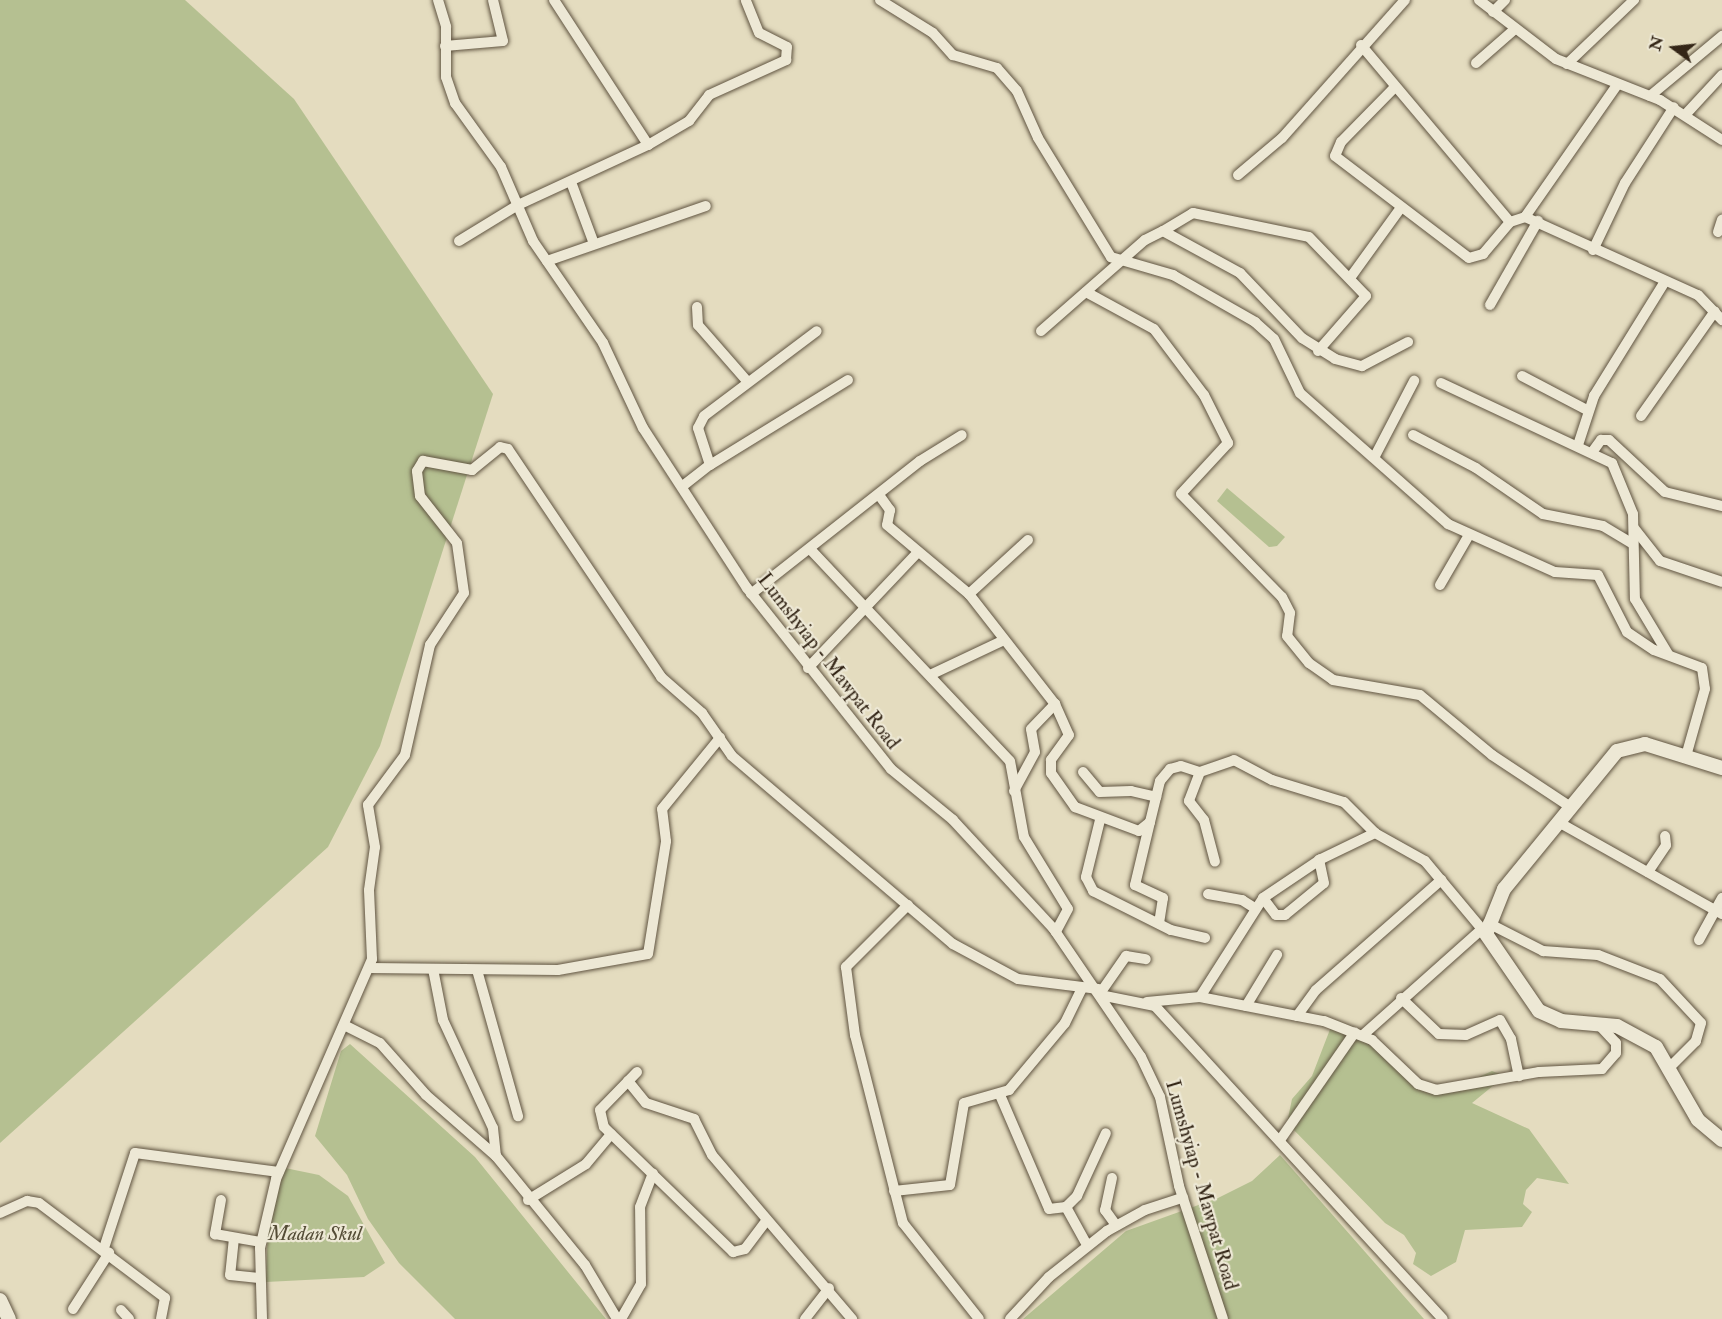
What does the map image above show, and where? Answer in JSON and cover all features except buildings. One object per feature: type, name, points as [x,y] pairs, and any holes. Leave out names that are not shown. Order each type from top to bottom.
[{"type":"street","name":"Lumshyiap - Mawpat Road","points":[[438,0],[451,95],[501,167],[518,206],[547,261],[603,343],[643,428],[684,485],[751,594],[808,669],[891,769],[953,820],[1056,932],[1101,992],[1160,1097],[1183,1198],[1223,1319]]},
{"type":"street","points":[[445,46],[502,41],[493,0]]},
{"type":"street","points":[[554,0],[648,145]]},
{"type":"street","points":[[459,241],[518,206],[648,145],[688,121],[703,99],[776,67],[789,56],[784,44],[759,33],[746,0]]},
{"type":"street","points":[[880,0],[933,33],[953,55],[997,68],[1024,102],[1038,138],[1080,202],[1099,243],[1121,263],[1173,274],[1255,322],[1274,339],[1300,393],[1375,456],[1448,524],[1555,572],[1598,575],[1627,632],[1668,654],[1702,668],[1707,677],[1686,756]]},
{"type":"street","points":[[1238,175],[1282,138],[1361,45],[1406,0]]},
{"type":"street","points":[[1479,0],[1515,29],[1567,64],[1674,107],[1722,140]]},
{"type":"street","points":[[1493,12],[1504,0]]},
{"type":"street","points":[[1567,64],[1634,0]]},
{"type":"street","points":[[1476,63],[1515,29]]},
{"type":"street","points":[[1650,96],[1722,36]]},
{"type":"street","points":[[1361,45],[1510,222]]},
{"type":"street","points":[[1686,114],[1722,75]]},
{"type":"street","points":[[1526,217],[1617,86]]},
{"type":"street","points":[[1395,87],[1341,142],[1335,156],[1400,209],[1469,258],[1483,254],[1510,222],[1526,217],[1664,283],[1698,296],[1719,316],[1641,417]]},
{"type":"street","points":[[1593,250],[1625,183],[1674,107]]},
{"type":"street","points":[[571,182],[593,241]]},
{"type":"street","points":[[547,261],[593,241],[706,206]]},
{"type":"street","points":[[1350,278],[1400,209]]},
{"type":"street","points":[[1041,331],[1154,232],[1163,231],[1193,213],[1297,231],[1365,292],[1364,301],[1318,351]]},
{"type":"street","points":[[1718,232],[1722,220]]},
{"type":"street","points":[[1490,305],[1538,221]]},
{"type":"street","points":[[1163,231],[1240,273],[1318,351],[1362,366],[1408,342]]},
{"type":"street","points":[[1578,445],[1587,410],[1664,283]]},
{"type":"street","points":[[1086,292],[1154,329],[1204,396],[1228,443],[1181,494],[1282,597],[1290,614],[1287,636],[1309,663],[1333,680],[1420,695],[1492,755],[1572,808]]},
{"type":"street","points":[[697,308],[698,325],[747,381]]},
{"type":"street","points":[[710,465],[699,436],[700,421],[747,381],[817,331]]},
{"type":"street","points":[[1522,376],[1587,410]]},
{"type":"street","points":[[684,485],[710,465],[848,380]]},
{"type":"street","points":[[1375,456],[1414,381]]},
{"type":"street","points":[[1441,383],[1593,452],[1612,463],[1620,476],[1634,528],[1635,598],[1668,654]]},
{"type":"street","points":[[751,594],[879,495],[962,435]]},
{"type":"street","points":[[1413,435],[1476,468],[1544,514],[1603,526],[1633,544]]},
{"type":"street","points":[[1593,452],[1601,440],[1609,440],[1665,492],[1722,506]]},
{"type":"street","points":[[262,1319],[259,1278],[261,1242],[279,1172],[369,968],[375,847],[368,805],[405,755],[427,653],[438,629],[459,604],[466,580],[457,543],[420,496],[417,471],[423,461],[472,470],[500,447],[508,449],[661,678],[702,713],[732,756],[953,944],[1004,972],[1147,1002],[1200,997],[1297,1016],[1358,1033],[1426,1088],[1447,1090],[1519,1077],[1607,1066],[1616,1043],[1599,1025]]},
{"type":"street","points":[[879,495],[890,510],[887,525],[917,553],[969,594],[1055,704],[1069,735],[1051,760],[1051,773],[1066,800],[1100,820],[1130,831],[1150,822]]},
{"type":"street","points":[[1634,528],[1660,561],[1722,582]]},
{"type":"street","points":[[1440,585],[1469,535]]},
{"type":"street","points":[[969,594],[1028,540]]},
{"type":"street","points":[[810,549],[862,610],[930,675],[1010,761],[1024,837],[1068,909],[1056,932]]},
{"type":"street","points":[[808,669],[917,553]]},
{"type":"street","points":[[930,675],[1004,640]]},
{"type":"street","points":[[1014,791],[1035,752],[1031,729],[1055,704]]},
{"type":"street","points":[[369,968],[477,970],[590,968],[648,954],[666,841],[662,809],[720,738]]},
{"type":"street","points":[[1280,1140],[1358,1033],[1491,929],[1504,889],[1623,747],[1644,744],[1722,768]]},
{"type":"street","points":[[1159,924],[1163,898],[1135,885],[1156,797],[1165,774],[1175,766],[1200,772],[1234,760],[1272,780],[1344,802],[1375,833],[1425,861],[1491,929],[1543,951],[1598,955],[1652,973],[1700,1018],[1679,1061]]},
{"type":"street","points":[[1083,772],[1100,792],[1131,791],[1156,797]]},
{"type":"street","points":[[1200,772],[1189,801],[1204,820],[1215,862]]},
{"type":"street","points":[[1100,820],[1088,885],[1106,900],[1159,924],[1205,938]]},
{"type":"street","points":[[1560,823],[1718,912]]},
{"type":"street","points":[[1200,997],[1253,908],[1263,898],[1319,860],[1375,833]]},
{"type":"street","points":[[1648,872],[1666,844],[1665,836]]},
{"type":"street","points":[[1263,898],[1276,915],[1285,915],[1324,883],[1319,860]]},
{"type":"street","points":[[1297,1016],[1316,990],[1441,880]]},
{"type":"street","points":[[1208,894],[1246,901],[1253,908]]},
{"type":"street","points":[[1699,940],[1718,912],[1722,898]]},
{"type":"street","points":[[908,905],[846,967],[855,1035],[894,1191],[907,1231],[979,1319]]},
{"type":"street","points":[[1491,929],[1508,973],[1539,1011],[1561,1021],[1599,1025],[1635,1033],[1679,1061],[1698,1120],[1722,1140]]},
{"type":"street","points":[[1246,1006],[1277,955]]},
{"type":"street","points":[[1101,992],[1126,956],[1146,959]]},
{"type":"street","points":[[433,969],[442,1020],[493,1128],[496,1156]]},
{"type":"street","points":[[477,970],[518,1116]]},
{"type":"street","points":[[894,1191],[950,1185],[964,1103],[1000,1095],[1065,1023],[1082,988]]},
{"type":"street","points":[[1401,998],[1439,1034],[1466,1035],[1500,1020],[1511,1039],[1519,1077]]},
{"type":"street","points":[[1147,1002],[1195,1044],[1443,1319]]},
{"type":"street","points":[[344,1025],[380,1042],[426,1095],[496,1156],[528,1200],[585,1265],[619,1319],[641,1284],[640,1207],[653,1173]]},
{"type":"street","points":[[637,1072],[598,1115],[611,1134],[733,1252],[745,1249],[767,1220]]},
{"type":"street","points":[[628,1081],[646,1103],[694,1119],[712,1155],[829,1288],[852,1319]]},
{"type":"street","points":[[1000,1095],[1047,1205],[1055,1210],[1066,1208]]},
{"type":"street","points":[[1066,1208],[1107,1133]]},
{"type":"street","points":[[528,1200],[586,1164],[611,1134]]},
{"type":"street","points":[[74,1309],[106,1251],[135,1153],[279,1172]]},
{"type":"street","points":[[1112,1178],[1105,1210],[1116,1225]]},
{"type":"street","points":[[1010,1319],[1087,1245],[1116,1225],[1183,1198]]},
{"type":"street","points":[[221,1200],[215,1234],[261,1242]]},
{"type":"street","points":[[0,1213],[34,1201],[106,1251],[165,1298],[161,1319]]},
{"type":"street","points":[[1066,1208],[1087,1245]]},
{"type":"street","points":[[234,1238],[230,1275],[259,1278]]},
{"type":"street","points":[[805,1319],[829,1288]]},
{"type":"street","points":[[0,1300],[9,1319]]},
{"type":"street","points":[[121,1310],[129,1319]]},
{"type":"green space","points":[[0,0],[185,0],[294,99],[493,394],[380,746],[328,847],[0,1143]]},
{"type":"green space","points":[[1227,488],[1285,537],[1277,546],[1269,547],[1217,501]]},
{"type":"green space","points":[[1334,1019],[1418,1080],[1441,1086],[1461,1085],[1492,1071],[1505,1076],[1472,1103],[1529,1129],[1569,1184],[1537,1178],[1526,1190],[1523,1204],[1532,1212],[1522,1227],[1465,1230],[1456,1262],[1431,1276],[1413,1264],[1416,1253],[1404,1235],[1385,1223],[1287,1123],[1292,1099],[1312,1076]]},
{"type":"green space","points":[[350,1044],[475,1157],[606,1319],[455,1319],[399,1263],[368,1219],[347,1175],[315,1136],[341,1051]]},
{"type":"green space","points":[[1280,1155],[1424,1319],[1023,1319],[1126,1231],[1218,1198],[1252,1181]]},
{"type":"green space","name":"Madan Skul","points":[[285,1168],[319,1175],[348,1196],[385,1263],[364,1277],[266,1282],[268,1226]]}]
